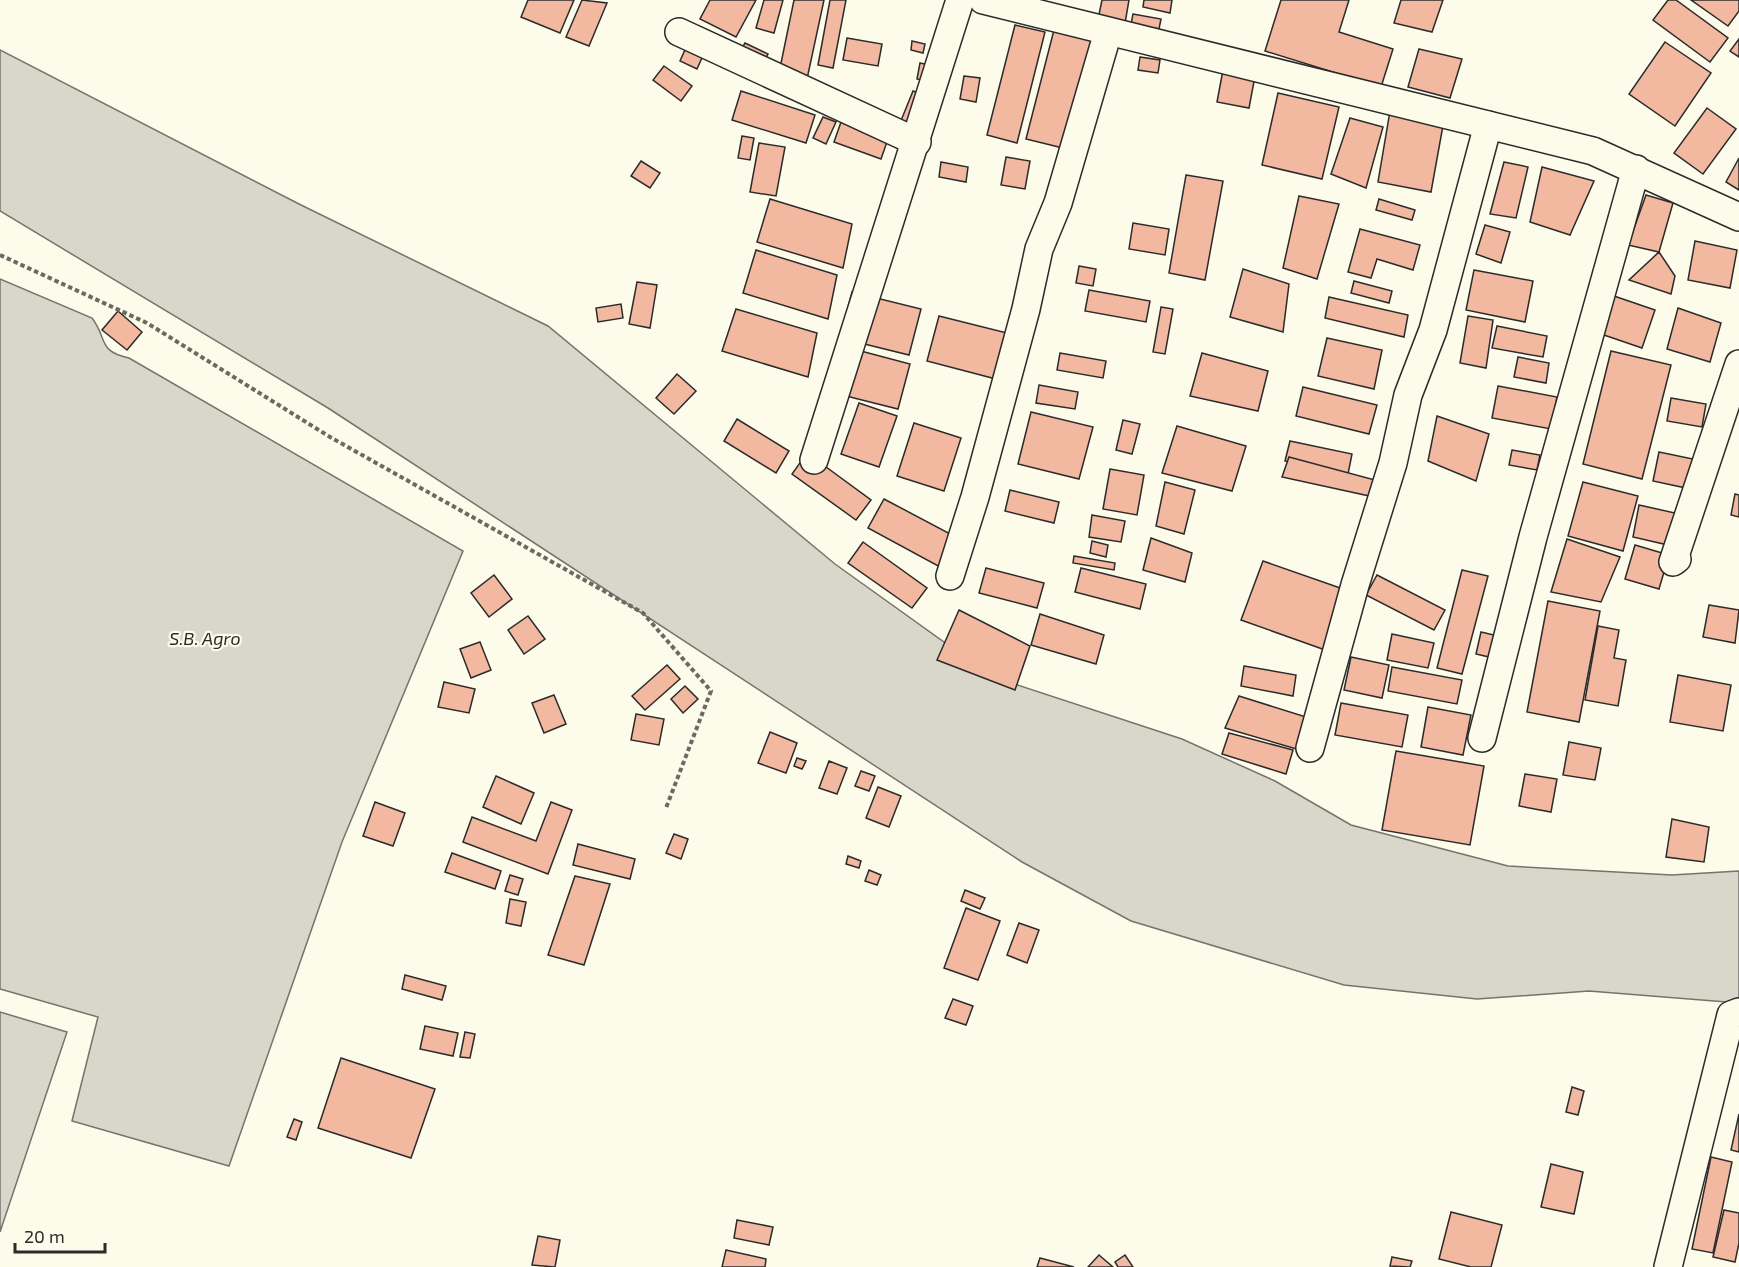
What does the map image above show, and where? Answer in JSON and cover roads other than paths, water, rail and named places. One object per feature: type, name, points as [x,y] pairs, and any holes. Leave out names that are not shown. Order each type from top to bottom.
[{"type":"street","points":[[814,460],[917,142],[960,0]]},
{"type":"street","points":[[983,0],[1593,151],[1739,217]]},
{"type":"street","points":[[679,32],[917,142]]},
{"type":"street","points":[[950,576],[975,497],[1026,309],[1039,249],[1058,203],[1108,32]]},
{"type":"street","points":[[1310,748],[1355,585],[1393,463],[1408,395],[1433,330],[1488,125]]},
{"type":"street","points":[[1482,738],[1533,537],[1636,169]]},
{"type":"street","points":[[1677,560],[1673,562],[1739,364]]},
{"type":"street","points":[[1668,1267],[1731,1015],[1739,1012]]},
{"type":"water","points":[[0,50],[301,205],[548,326],[835,564],[993,677],[1182,739],[1275,781],[1351,825],[1508,866],[1672,875],[1739,871],[1739,1003],[1589,991],[1477,999],[1344,985],[1131,921],[1022,862],[328,408],[0,211]]},
{"type":"water","name":"S.B. Agro","points":[[0,279],[92,318],[104,343],[112,352],[129,358],[463,551],[342,842],[229,1166],[72,1121],[98,1017],[0,989]]},
{"type":"water","points":[[0,1012],[67,1032],[0,1232]]}]
